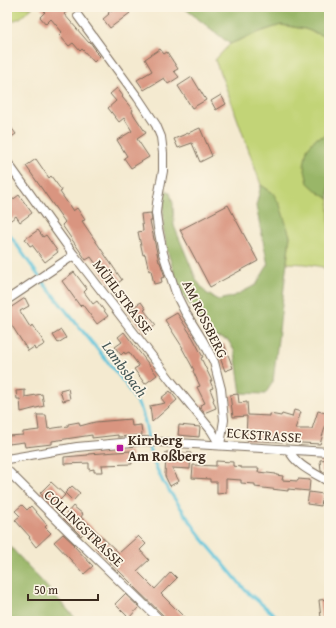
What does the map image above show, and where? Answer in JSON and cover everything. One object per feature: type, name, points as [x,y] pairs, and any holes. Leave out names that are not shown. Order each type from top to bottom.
[{"type":"street","name":"AM ROSSBERG","points":[[78,16],[138,98],[156,125],[161,137],[163,171],[157,208],[158,228],[163,253],[177,296],[185,312],[204,341],[214,362],[221,389],[224,420],[220,445]]},
{"type":"street","name":"MÜHLSTRASSE","points":[[7,162],[74,255],[171,382],[211,430],[220,445]]},
{"type":"street","points":[[7,300],[74,255]]},
{"type":"street","name":"ECKSTRASSE","points":[[7,459],[77,447],[154,441],[329,452]]},
{"type":"street","points":[[289,450],[292,457],[298,463],[329,482]]},
{"type":"street","name":"COLLINGSTRASSE","points":[[7,470],[161,621]]},
{"type":"green space","points":[[7,7],[33,7],[20,18],[12,21],[7,12]]},
{"type":"green space","points":[[183,7],[329,7],[329,38],[305,29],[281,25],[230,44]]},
{"type":"green space","points":[[281,25],[305,29],[329,38],[329,134],[315,139],[318,192],[329,199],[329,277],[323,267],[287,263],[290,236],[273,193],[261,185],[215,60],[230,44]]},
{"type":"green space","points":[[329,134],[329,199],[308,183],[304,166],[307,149],[315,139]]},
{"type":"green space","points":[[261,185],[273,193],[280,205],[290,236],[273,382],[265,394],[241,393],[235,352],[228,340],[216,337],[205,327],[179,289],[167,249],[163,227],[164,195],[167,190],[170,193],[173,203],[174,226],[197,281],[206,293],[218,300],[232,297],[256,285],[268,265],[256,206]]},
{"type":"green space","points":[[7,543],[78,621],[7,621]]},
{"type":"building","points":[[40,7],[72,7],[64,14],[89,43],[90,42],[95,49],[94,50],[100,56],[94,62],[82,49],[80,51],[73,43],[69,46],[59,35],[62,32],[51,19],[46,24],[40,17],[45,12]]},
{"type":"building","points":[[109,7],[126,7],[130,13],[110,28],[103,19],[112,10]]},
{"type":"building","points":[[160,49],[164,54],[167,52],[178,69],[174,71],[179,77],[168,84],[164,78],[144,90],[137,80],[152,71],[145,59]]},
{"type":"building","points":[[192,77],[206,100],[192,108],[178,86]]},
{"type":"building","points":[[117,88],[123,96],[122,97],[133,110],[132,112],[146,133],[137,139],[149,157],[131,168],[124,158],[127,156],[117,140],[132,131],[124,118],[119,122],[108,108],[116,101],[110,94]]},
{"type":"building","points":[[221,95],[226,104],[216,110],[211,101]]},
{"type":"building","points":[[7,122],[16,134],[7,140]]},
{"type":"building","points":[[200,128],[212,156],[200,162],[192,143],[178,148],[174,139]]},
{"type":"building","points":[[36,159],[49,178],[51,176],[62,191],[60,192],[73,211],[77,208],[85,220],[82,221],[122,280],[112,287],[91,257],[86,260],[62,225],[65,222],[26,166]]},
{"type":"building","points":[[19,195],[32,213],[20,222],[16,216],[7,223],[7,204]]},
{"type":"building","points":[[228,205],[258,261],[210,287],[180,230]]},
{"type":"building","points":[[151,213],[152,221],[150,221],[159,262],[165,277],[161,278],[162,282],[154,284],[145,254],[143,255],[138,232],[143,231],[141,214]]},
{"type":"building","points":[[38,230],[43,237],[46,235],[58,252],[45,262],[32,245],[30,246],[25,239]]},
{"type":"building","points":[[74,272],[87,289],[84,292],[93,304],[97,301],[108,316],[97,324],[82,304],[80,306],[62,281]]},
{"type":"building","points":[[25,298],[29,306],[20,311],[30,327],[33,325],[45,344],[35,350],[34,347],[28,351],[7,318],[7,310]]},
{"type":"building","points":[[141,302],[146,309],[144,310],[156,325],[145,333],[128,311]]},
{"type":"building","points":[[177,313],[203,357],[201,358],[212,381],[210,381],[213,388],[210,389],[216,408],[204,413],[200,405],[205,403],[197,387],[200,386],[193,371],[194,370],[183,348],[165,320]]},
{"type":"building","points":[[61,330],[66,338],[58,343],[53,335]]},
{"type":"building","points":[[124,332],[157,375],[145,384],[134,369],[139,366],[129,352],[125,354],[124,352],[121,355],[115,347],[122,342],[118,337]]},
{"type":"building","points":[[224,344],[233,368],[225,371],[216,347]]},
{"type":"building","points":[[68,388],[70,399],[63,401],[60,390]]},
{"type":"building","points":[[25,390],[25,397],[42,394],[44,406],[21,412],[20,399],[17,399],[16,391]]},
{"type":"building","points":[[170,391],[177,400],[152,422],[150,406],[165,403],[161,398]]},
{"type":"building","points":[[238,394],[239,403],[247,402],[248,415],[270,416],[270,414],[281,416],[282,414],[292,417],[294,410],[301,412],[295,429],[312,429],[318,411],[329,414],[320,444],[246,440],[247,416],[233,417],[230,395]]},
{"type":"building","points":[[37,415],[46,415],[48,429],[68,426],[68,424],[79,422],[80,426],[95,422],[131,419],[132,426],[141,425],[142,435],[118,437],[118,435],[92,438],[92,435],[52,441],[52,444],[25,447],[24,442],[9,444],[8,436],[23,435],[23,432],[39,430]]},
{"type":"building","points":[[179,425],[200,427],[199,437],[178,435]]},
{"type":"building","points":[[131,451],[132,464],[102,465],[103,472],[94,472],[94,469],[89,470],[89,463],[64,464],[64,457]]},
{"type":"building","points":[[166,452],[191,453],[190,469],[172,468],[179,481],[170,486],[165,476]]},
{"type":"building","points":[[329,459],[329,472],[321,471],[320,460]]},
{"type":"building","points":[[216,461],[233,462],[233,466],[241,468],[259,468],[258,472],[283,476],[282,480],[310,480],[309,491],[288,489],[288,491],[255,487],[255,484],[241,483],[241,480],[226,479],[226,493],[217,494],[217,482],[210,482],[210,479],[192,478],[193,465],[216,466]]},
{"type":"building","points":[[51,482],[65,495],[54,506],[40,493]]},
{"type":"building","points":[[72,486],[80,493],[73,501],[65,493]]},
{"type":"building","points":[[309,492],[323,494],[321,506],[307,504]]},
{"type":"building","points":[[22,505],[27,510],[31,506],[47,525],[45,527],[51,533],[36,547],[29,538],[30,537],[15,520],[20,516],[15,511]]},
{"type":"building","points":[[73,506],[83,514],[81,517],[119,553],[138,536],[146,544],[140,550],[149,560],[137,571],[155,589],[171,572],[177,578],[161,594],[188,621],[169,621],[95,547],[98,544],[96,541],[85,531],[81,536],[63,518]]},
{"type":"building","points":[[63,534],[93,566],[84,574],[54,542]]},
{"type":"building","points":[[125,594],[139,607],[129,618],[115,604]]},
{"type":"building","points":[[329,599],[329,618],[321,618],[319,600]]},
{"type":"waterway","name":"Lambsbach","points":[[7,231],[45,285],[124,382],[141,409],[145,422],[151,456],[163,482],[201,537],[246,591],[282,621]]},
{"type":"place","name":"Kirrberg Am Roßberg","points":[[120,448]]}]
